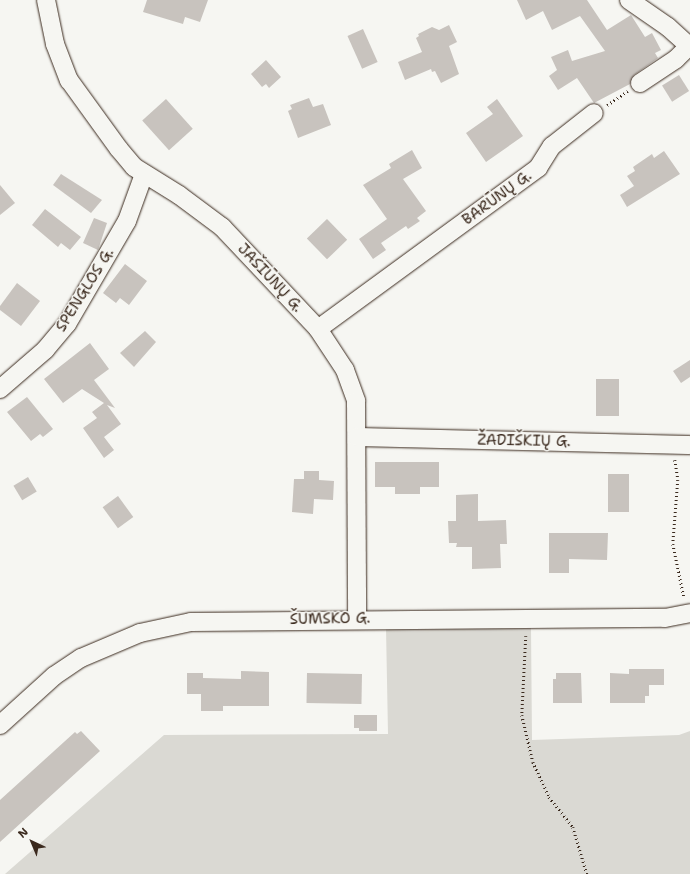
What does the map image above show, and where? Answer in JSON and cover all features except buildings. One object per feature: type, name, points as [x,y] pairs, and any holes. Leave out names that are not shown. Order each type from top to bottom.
[{"type":"street","name":"JAŠIŪNŲ G.","points":[[46,0],[55,44],[69,80],[119,149],[144,174],[179,195],[222,228],[318,329],[345,370],[356,401],[357,619]]},
{"type":"street","points":[[629,0],[668,27],[689,46],[676,59],[640,83]]},
{"type":"street","name":"BARŪNŲ G.","points":[[318,329],[538,168],[552,146],[594,112]]},
{"type":"street","name":"SPENGLOS G.","points":[[0,389],[45,350],[67,324],[127,221],[144,174]]},
{"type":"street","name":"ŽADIŠKIŲ G.","points":[[357,437],[682,445]]},
{"type":"street","name":"ŠUMSKO G.","points":[[0,725],[54,676],[81,658],[161,627],[191,622],[357,619],[665,618],[689,613]]},
{"type":"path","points":[[594,112],[640,83]]},
{"type":"path","points":[[682,445],[673,544],[689,613]]},
{"type":"path","points":[[526,618],[522,715],[531,755],[549,797],[573,827],[587,874]]},
{"type":"shaded area","points":[[531,627],[532,740],[679,735],[690,731],[690,874],[5,874],[164,735],[388,734],[386,628]]}]
